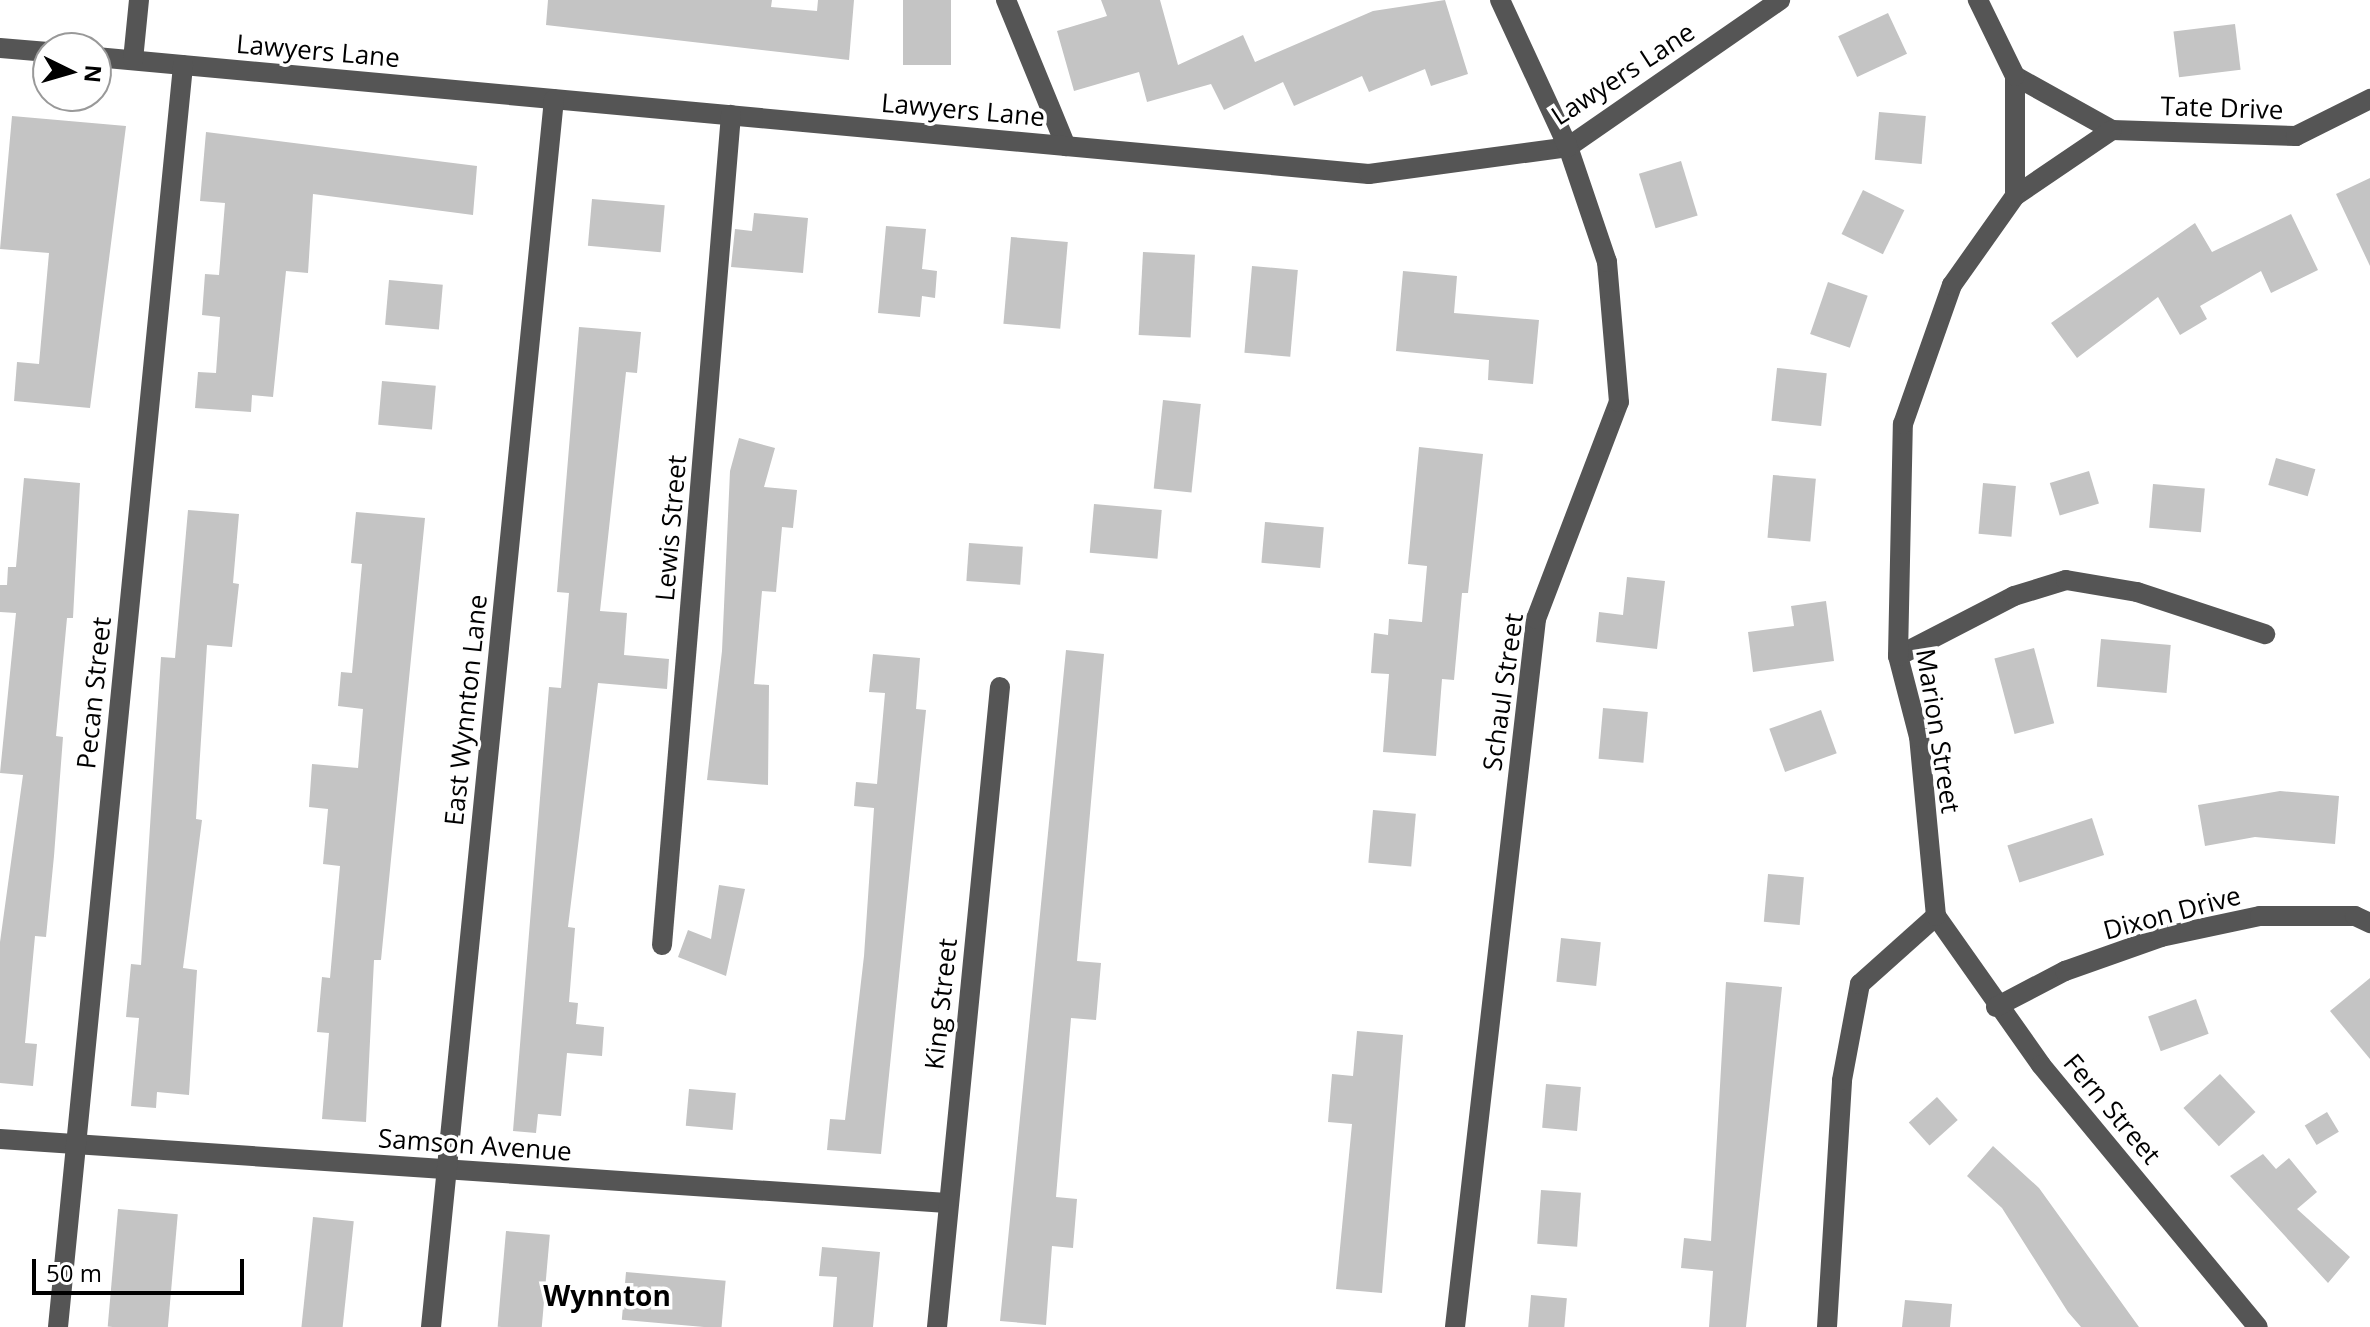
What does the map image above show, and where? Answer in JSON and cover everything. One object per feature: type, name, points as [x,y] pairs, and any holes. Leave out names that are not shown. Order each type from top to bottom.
[{"type":"street","points":[[133,60],[139,0]]},
{"type":"street","points":[[1006,0],[1066,146]]},
{"type":"street","name":"Schaul Street","points":[[1455,1327],[1536,619],[1619,402],[1607,262],[1568,147],[1500,0]]},
{"type":"street","name":"Lawyers Lane","points":[[112,58],[1369,174],[1568,147],[1780,0]]},
{"type":"street","points":[[1978,0],[2015,76],[2015,196]]},
{"type":"street","points":[[0,48],[32,51]]},
{"type":"street","name":"Pecan Street","points":[[58,1327],[183,65]]},
{"type":"street","name":"Tate Drive","points":[[2015,76],[2112,130],[2296,136],[2370,99]]},
{"type":"street","name":"East Wynnton Lane","points":[[431,1327],[554,99]]},
{"type":"street","name":"Lewis Street","points":[[662,945],[731,115]]},
{"type":"street","points":[[2015,196],[2112,130]]},
{"type":"street","name":"Marion Street","points":[[1936,916],[1919,737],[1898,656],[1903,424],[1952,285],[2015,196]]},
{"type":"street","points":[[1898,656],[2014,596],[2066,580],[2137,592],[2265,634]]},
{"type":"street","name":"King Street","points":[[937,1327],[1000,687]]},
{"type":"street","points":[[1827,1327],[1842,1080],[1860,984],[1936,916]]},
{"type":"street","name":"Fern Street","points":[[1936,916],[1996,1007],[2258,1327]]},
{"type":"street","name":"Dixon Drive","points":[[1996,1007],[2065,971],[2161,937],[2260,916],[2355,916],[2370,923]]},
{"type":"street","name":"Samson Avenue","points":[[0,1139],[947,1203]]},
{"type":"building","points":[[548,0],[772,0],[771,7],[817,11],[818,0],[854,0],[849,60],[546,25]]},
{"type":"building","points":[[903,0],[951,0],[951,65],[903,65]]},
{"type":"building","points":[[1101,0],[1160,0],[1178,65],[1243,35],[1255,62],[1373,11],[1445,0],[1468,74],[1431,86],[1425,69],[1369,92],[1362,76],[1294,106],[1283,82],[1224,110],[1211,84],[1147,102],[1139,72],[1074,91],[1057,31],[1107,16]]},
{"type":"building","points":[[1888,13],[1907,54],[1857,77],[1838,36]]},
{"type":"building","points":[[2235,24],[2241,70],[2179,77],[2173,32]]},
{"type":"building","points":[[1879,112],[1926,116],[1922,164],[1875,160]]},
{"type":"building","points":[[12,116],[126,126],[90,408],[14,401],[17,362],[39,364],[49,253],[0,249]]},
{"type":"building","points":[[206,132],[477,166],[473,215],[313,194],[308,273],[286,271],[273,397],[252,395],[251,412],[195,408],[198,372],[216,373],[220,317],[202,315],[205,274],[219,275],[225,203],[200,201]]},
{"type":"building","points":[[1681,161],[1698,216],[1656,228],[1639,174]]},
{"type":"building","points":[[2370,178],[2370,266],[2336,194]]},
{"type":"building","points":[[1863,190],[1904,210],[1883,254],[1842,234]]},
{"type":"building","points":[[592,199],[665,205],[661,252],[588,246]]},
{"type":"building","points":[[754,213],[808,218],[803,273],[731,267],[735,229],[752,231]]},
{"type":"building","points":[[2291,214],[2318,270],[2271,293],[2261,271],[2200,306],[2207,319],[2180,335],[2158,297],[2077,358],[2051,323],[2195,223],[2212,252]]},
{"type":"building","points":[[886,226],[926,229],[922,269],[937,271],[935,298],[922,296],[920,317],[878,313]]},
{"type":"building","points":[[1011,237],[1068,242],[1060,329],[1003,324]]},
{"type":"building","points":[[1143,252],[1195,255],[1191,338],[1139,335]]},
{"type":"building","points":[[1252,266],[1298,270],[1290,357],[1244,353]]},
{"type":"building","points":[[1403,271],[1457,276],[1454,313],[1539,320],[1533,384],[1488,380],[1489,360],[1396,351]]},
{"type":"building","points":[[389,280],[443,285],[439,330],[385,325]]},
{"type":"building","points":[[1828,282],[1868,296],[1850,348],[1810,334]]},
{"type":"building","points":[[579,327],[641,332],[637,373],[626,372],[600,611],[627,613],[624,655],[669,659],[667,689],[598,683],[568,927],[575,928],[569,1002],[578,1003],[576,1024],[604,1027],[602,1056],[567,1053],[561,1116],[538,1114],[536,1133],[513,1131],[549,687],[561,688],[569,593],[557,592]]},
{"type":"building","points":[[1777,368],[1827,373],[1821,426],[1771,421]]},
{"type":"building","points":[[382,381],[436,386],[432,430],[378,425]]},
{"type":"building","points":[[1163,400],[1201,404],[1191,492],[1154,489]]},
{"type":"building","points":[[739,438],[775,448],[764,487],[797,490],[793,528],[782,527],[776,592],[762,591],[754,684],[769,685],[768,785],[707,780],[722,651],[730,471]]},
{"type":"building","points":[[1419,447],[1483,454],[1468,593],[1462,593],[1454,680],[1442,679],[1436,756],[1383,752],[1389,674],[1371,673],[1374,633],[1388,635],[1389,619],[1422,622],[1427,566],[1408,564]]},
{"type":"building","points":[[2276,458],[2315,469],[2308,496],[2268,485]]},
{"type":"building","points":[[2089,471],[2099,504],[2060,516],[2050,483]]},
{"type":"building","points":[[1773,475],[1816,479],[1810,542],[1768,538]]},
{"type":"building","points":[[24,478],[80,483],[73,618],[67,618],[56,736],[63,737],[54,856],[46,937],[35,936],[25,1043],[37,1044],[33,1086],[0,1083],[0,942],[23,775],[0,773],[16,613],[0,612],[0,585],[7,585],[8,567],[16,567]]},
{"type":"building","points":[[1983,483],[2016,486],[2011,537],[1979,534]]},
{"type":"building","points":[[2153,484],[2205,489],[2201,532],[2149,528]]},
{"type":"building","points":[[1094,504],[1162,510],[1157,559],[1090,553]]},
{"type":"building","points":[[188,510],[239,514],[233,583],[239,584],[232,647],[207,645],[196,819],[202,820],[183,968],[197,970],[189,1095],[157,1092],[156,1108],[131,1106],[139,1018],[126,1017],[131,964],[141,965],[161,657],[175,658]]},
{"type":"building","points":[[356,512],[425,518],[381,960],[374,960],[366,1122],[322,1119],[329,1033],[317,1032],[322,977],[330,978],[340,866],[323,864],[328,809],[309,807],[312,764],[358,768],[363,709],[338,706],[341,672],[352,673],[362,564],[351,563]]},
{"type":"building","points":[[1265,522],[1324,527],[1320,568],[1261,563]]},
{"type":"building","points":[[969,543],[1023,547],[1020,585],[966,581]]},
{"type":"building","points":[[1627,577],[1665,581],[1657,649],[1596,642],[1599,612],[1623,615]]},
{"type":"building","points":[[1826,601],[1834,661],[1753,672],[1748,632],[1794,626],[1791,606]]},
{"type":"building","points":[[2101,639],[2171,645],[2167,693],[2097,687]]},
{"type":"building","points":[[2034,648],[2054,723],[2015,734],[1994,659]]},
{"type":"building","points":[[1066,650],[1104,654],[1077,961],[1101,963],[1096,1020],[1071,1018],[1056,1197],[1077,1199],[1073,1248],[1052,1246],[1046,1325],[1000,1321]]},
{"type":"building","points":[[873,654],[920,658],[916,709],[926,710],[881,1154],[827,1150],[830,1119],[845,1120],[864,956],[874,808],[854,806],[856,782],[877,784],[885,693],[869,692]]},
{"type":"building","points":[[1603,708],[1648,712],[1643,763],[1599,759]]},
{"type":"building","points":[[1821,710],[1837,753],[1785,772],[1769,729]]},
{"type":"building","points":[[2280,791],[2339,796],[2335,844],[2255,837],[2205,846],[2198,805]]},
{"type":"building","points":[[1373,810],[1416,814],[1411,867],[1368,863]]},
{"type":"building","points":[[2092,818],[2104,855],[2019,883],[2007,846]]},
{"type":"building","points":[[1768,874],[1804,877],[1800,925],[1764,922]]},
{"type":"building","points":[[719,885],[745,889],[726,976],[678,957],[688,930],[711,939]]},
{"type":"building","points":[[1561,938],[1601,942],[1596,986],[1556,982]]},
{"type":"building","points":[[2370,978],[2370,1059],[2330,1011]]},
{"type":"building","points":[[1726,982],[1782,987],[1746,1327],[1709,1327],[1713,1271],[1681,1268],[1684,1238],[1711,1241]]},
{"type":"building","points":[[2196,999],[2209,1034],[2161,1051],[2148,1016]]},
{"type":"building","points":[[1357,1031],[1403,1035],[1382,1293],[1336,1289],[1352,1124],[1328,1122],[1332,1074],[1353,1076]]},
{"type":"building","points":[[2220,1074],[2255,1112],[2219,1146],[2183,1108]]},
{"type":"building","points":[[1546,1084],[1581,1087],[1577,1131],[1542,1128]]},
{"type":"building","points":[[689,1089],[736,1093],[733,1130],[686,1126]]},
{"type":"building","points":[[1937,1097],[1958,1120],[1930,1145],[1909,1122]]},
{"type":"building","points":[[2327,1112],[2339,1132],[2317,1145],[2305,1125]]},
{"type":"building","points":[[1993,1146],[2039,1188],[2139,1327],[2081,1327],[2068,1312],[2002,1208],[1967,1176]]},
{"type":"building","points":[[2263,1154],[2276,1169],[2289,1158],[2317,1192],[2297,1209],[2350,1257],[2328,1283],[2230,1176]]},
{"type":"building","points":[[1541,1190],[1581,1193],[1577,1247],[1537,1244]]},
{"type":"building","points":[[118,1209],[178,1214],[168,1327],[108,1327]]},
{"type":"building","points":[[313,1217],[354,1221],[343,1327],[301,1327]]},
{"type":"building","points":[[506,1231],[550,1235],[542,1327],[498,1327]]},
{"type":"building","points":[[822,1247],[880,1252],[873,1327],[833,1327],[837,1277],[819,1276]]},
{"type":"building","points":[[626,1272],[726,1281],[722,1327],[622,1320]]},
{"type":"building","points":[[1531,1295],[1567,1298],[1564,1327],[1528,1327]]},
{"type":"building","points":[[1905,1300],[1952,1304],[1950,1327],[1902,1327]]},
{"type":"district","name":"Wynnton","points":[[607,1295]]}]
